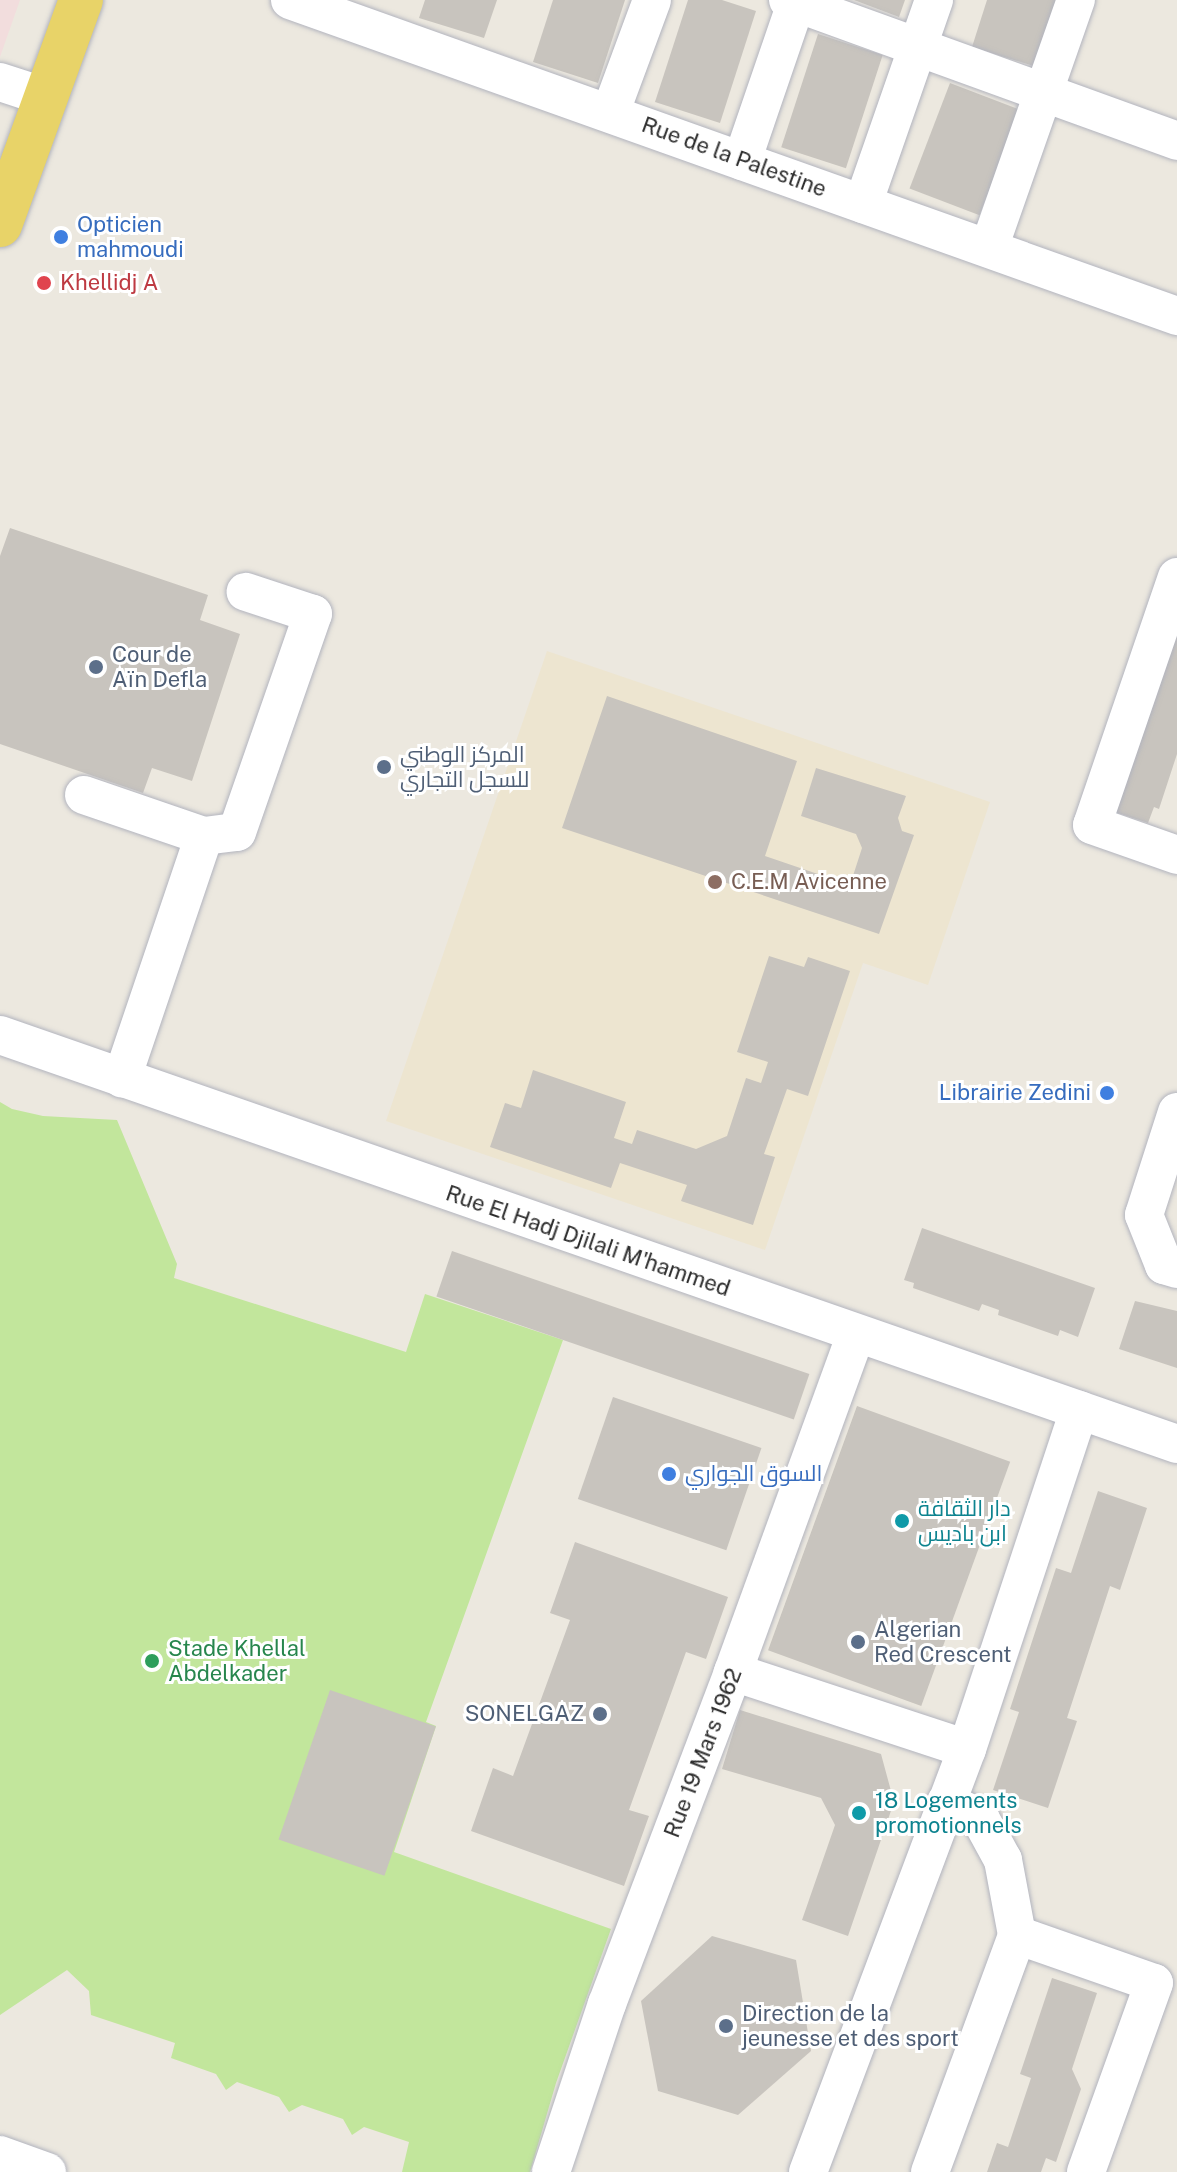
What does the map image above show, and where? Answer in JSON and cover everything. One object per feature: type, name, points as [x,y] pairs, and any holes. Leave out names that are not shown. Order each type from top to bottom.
[{"type":"main road","points":[[3,206],[81,0]]},
{"type":"street","name":"Rue de la Palestine","points":[[290,0],[360,11],[742,161],[1177,316]]},
{"type":"street","points":[[611,111],[652,0]]},
{"type":"street","points":[[863,204],[934,0]]},
{"type":"street","points":[[989,248],[1076,0]]},
{"type":"street","points":[[742,161],[793,1],[1177,141]]},
{"type":"street","points":[[0,82],[46,97]]},
{"type":"street","points":[[1177,577],[1092,825],[1177,855]]},
{"type":"street","points":[[84,795],[204,836],[237,832],[313,614],[246,592]]},
{"type":"street","points":[[122,1078],[204,836]]},
{"type":"street","name":"Rue El Hadj Djilali M'hammed","points":[[0,1035],[1177,1444]]},
{"type":"street","points":[[1177,1112],[1144,1215],[1164,1265],[1177,1269]]},
{"type":"street","name":"Rue 19 Mars 1962","points":[[551,2172],[607,2004],[733,1672],[856,1334]]},
{"type":"street","points":[[808,2172],[967,1749],[1079,1410]]},
{"type":"street","points":[[733,1672],[967,1749]]},
{"type":"street","points":[[930,2172],[1017,1935],[1003,1860],[980,1818],[946,1802]]},
{"type":"street","points":[[1017,1935],[1154,1983],[1086,2172]]},
{"type":"street","points":[[0,2155],[47,2172]]},
{"type":"shaded area","points":[[0,0],[20,0],[0,57]]},
{"type":"shaded area","name":"C.E.M Avicenne","points":[[547,651],[990,802],[928,985],[863,963],[765,1250],[386,1121]]},
{"type":"green space","points":[[0,1102],[12,1109],[43,1116],[117,1120],[177,1264],[174,1278],[406,1352],[425,1294],[563,1340],[426,1722],[436,1726],[394,1852],[611,1929],[556,2083],[530,2172],[402,2172],[409,2142],[364,2127],[352,2135],[343,2119],[302,2105],[289,2112],[279,2097],[237,2082],[226,2090],[216,2074],[171,2058],[175,2043],[91,2015],[89,1991],[67,1970],[0,2015]]},
{"type":"building","points":[[425,0],[497,0],[484,38],[419,18]]},
{"type":"building","points":[[553,0],[625,0],[598,83],[533,62]]},
{"type":"building","points":[[688,0],[722,0],[756,11],[720,123],[655,102]]},
{"type":"building","points":[[854,0],[905,0],[899,17]]},
{"type":"building","points":[[987,0],[1058,0],[1037,67],[972,47]]},
{"type":"building","points":[[818,34],[883,55],[846,168],[781,147]]},
{"type":"building","points":[[950,83],[1020,110],[980,215],[910,188]]},
{"type":"building","points":[[10,528],[208,595],[200,620],[240,634],[192,781],[152,768],[143,793],[0,744],[0,556]]},
{"type":"building","points":[[1177,607],[1177,754],[1159,809],[1154,807],[1148,823],[1109,810]]},
{"type":"building","points":[[607,696],[797,761],[765,856],[850,885],[862,848],[856,834],[801,816],[816,768],[906,796],[898,818],[902,831],[914,835],[879,934],[562,828]]},
{"type":"building","points":[[769,956],[804,967],[808,957],[850,971],[808,1096],[787,1089],[764,1154],[775,1157],[753,1225],[681,1201],[687,1185],[620,1163],[611,1188],[490,1147],[505,1103],[521,1108],[533,1070],[626,1102],[614,1138],[632,1144],[637,1130],[696,1149],[727,1136],[746,1078],[761,1083],[768,1062],[737,1052]]},
{"type":"building","points":[[922,1228],[1095,1288],[1078,1337],[1060,1330],[1058,1336],[998,1315],[999,1310],[982,1304],[979,1311],[913,1288],[914,1283],[904,1280]]},
{"type":"building","points":[[452,1251],[809,1374],[794,1419],[436,1296]]},
{"type":"building","points":[[1135,1301],[1177,1311],[1177,1368],[1119,1349]]},
{"type":"building","name":"السوق الجواري","points":[[613,1397],[761,1448],[726,1550],[578,1499]]},
{"type":"building","name":"دار الثقافة ابن باديس","points":[[857,1406],[1010,1462],[921,1706],[768,1650]]},
{"type":"building","points":[[1098,1491],[1147,1508],[1120,1590],[1110,1586],[1067,1718],[1077,1721],[1048,1808],[993,1790],[1019,1712],[1010,1709],[1056,1568],[1071,1573]]},
{"type":"building","name":"SONELGAZ","points":[[575,1542],[728,1597],[706,1659],[686,1652],[629,1810],[649,1816],[624,1886],[471,1831],[493,1768],[513,1776],[570,1620],[550,1613]]},
{"type":"building","points":[[330,1690],[436,1726],[384,1876],[279,1839]]},
{"type":"building","name":"18 Logements promotionnels","points":[[740,1710],[881,1754],[894,1802],[848,1936],[802,1920],[835,1825],[821,1798],[722,1769]]},
{"type":"building","name":"Direction de la jeunesse et des sport","points":[[712,1936],[796,1960],[811,2051],[738,2115],[658,2091],[641,2001]]},
{"type":"building","points":[[1052,1978],[1097,1993],[1072,2069],[1081,2089],[1056,2162],[1046,2158],[1041,2172],[987,2172],[997,2143],[1008,2147],[1031,2078],[1020,2074]]},
{"type":"place","name":"Opticien mahmoudi","points":[[61,237]]},
{"type":"place","name":"Khellidj A","points":[[44,283]]},
{"type":"place","name":"Cour de Aïn Defla","points":[[96,667]]},
{"type":"place","name":"المركز الوطني للسجل التجاري","points":[[384,767]]},
{"type":"place","name":"C.E.M Avicenne","points":[[715,882]]},
{"type":"place","name":"Librairie Zedini","points":[[1107,1093]]},
{"type":"place","name":"السوق الجواري","points":[[669,1474]]},
{"type":"place","name":"دار الثقافة ابن باديس","points":[[902,1521]]},
{"type":"place","name":"Algerian Red Crescent","points":[[858,1642]]},
{"type":"place","name":"Stade Khellal Abdelkader","points":[[152,1661]]},
{"type":"place","name":"SONELGAZ","points":[[600,1714]]},
{"type":"place","name":"18 Logements promotionnels","points":[[859,1813]]},
{"type":"place","name":"Direction de la jeunesse et des sport","points":[[726,2026]]}]
